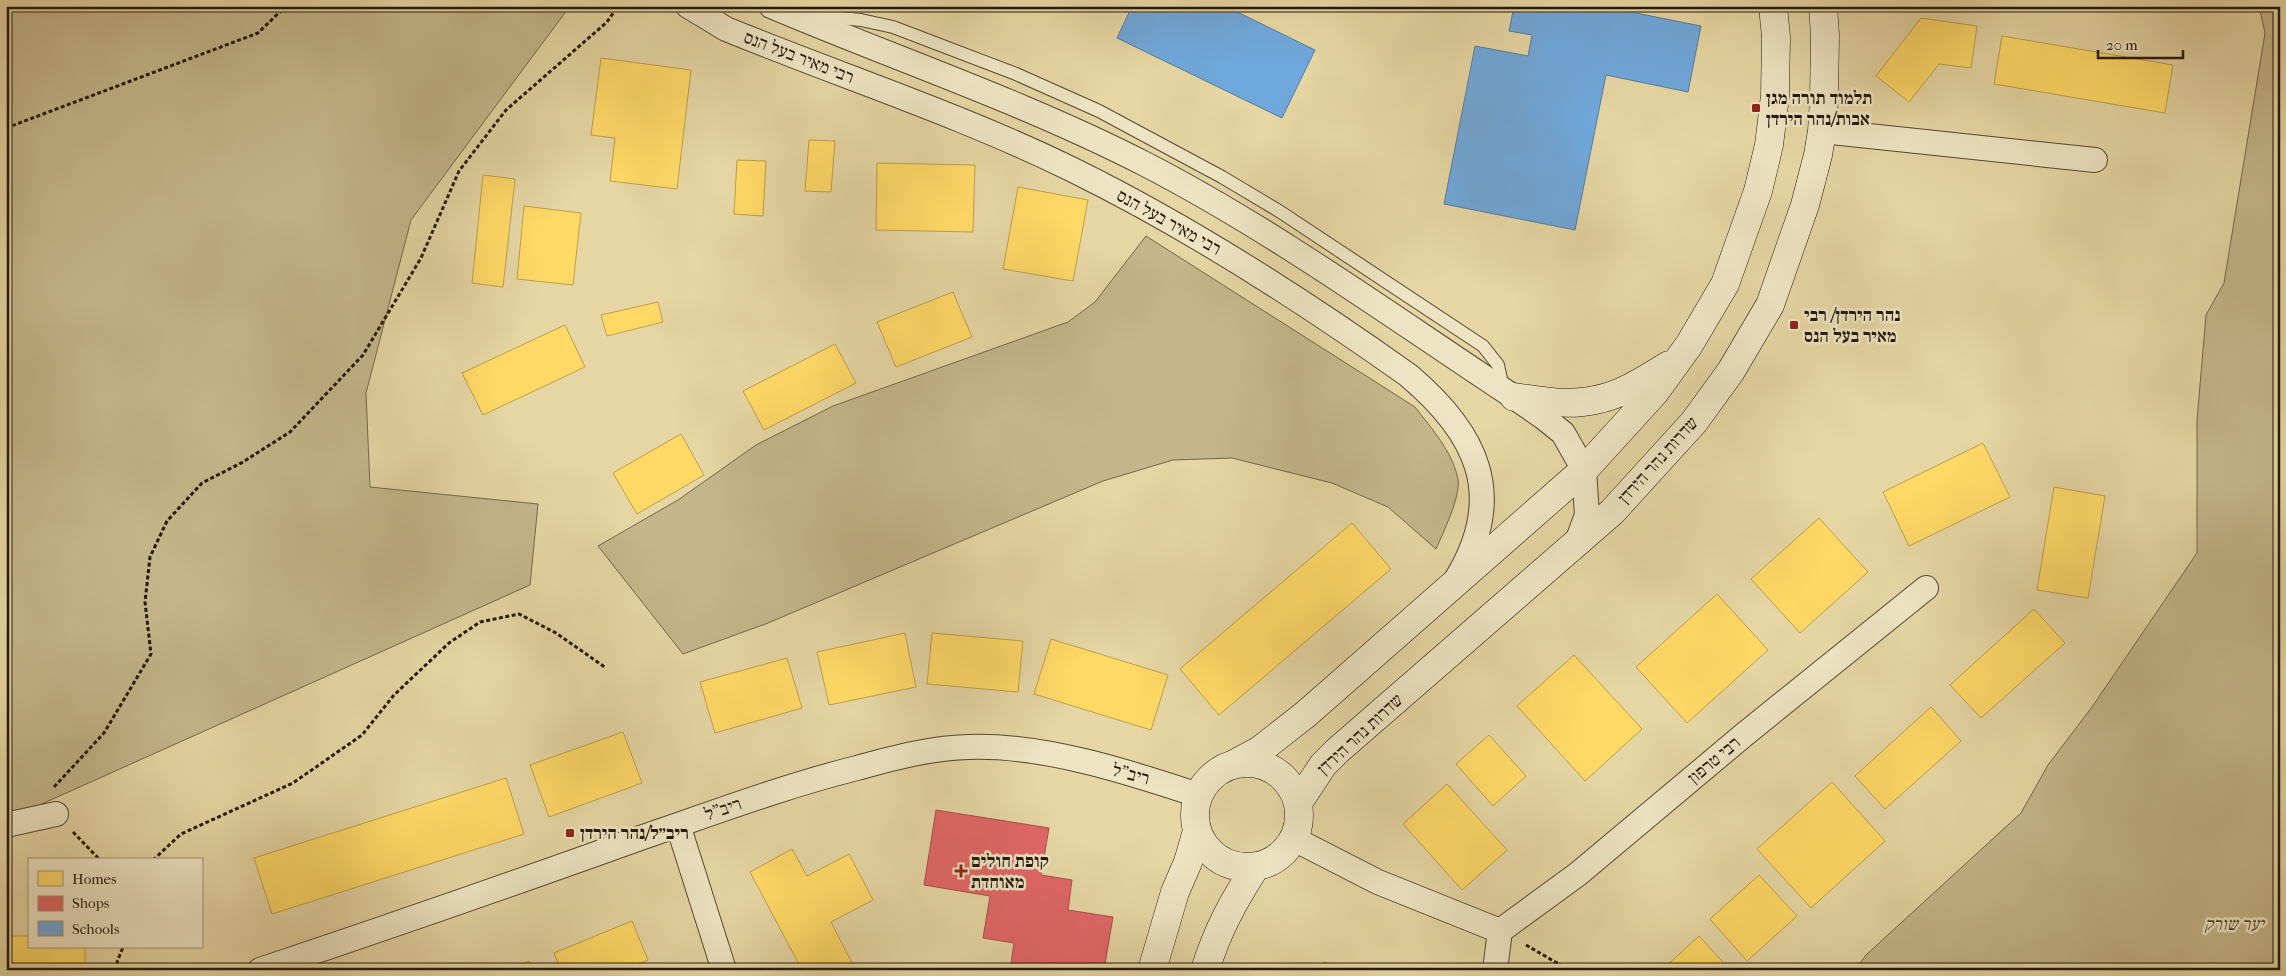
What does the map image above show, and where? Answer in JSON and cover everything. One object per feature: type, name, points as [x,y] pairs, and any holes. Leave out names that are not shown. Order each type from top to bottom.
[{"type":"main road","points":[[1152,970],[1175,892],[1188,862],[1197,831],[1195,807],[1198,796],[1212,776],[1260,750],[1277,737],[1584,470],[1656,392],[1679,359],[1725,284],[1758,191],[1769,145],[1775,96],[1776,37],[1773,6]]},
{"type":"main road","name":"שדרות נהר הירדן","points":[[1298,803],[1323,765],[1337,751],[1612,512],[1694,422],[1731,371],[1770,305],[1805,205],[1822,131],[1825,35],[1823,6]]},
{"type":"main road","points":[[1509,394],[1556,402],[1595,401],[1621,392],[1679,359]]},
{"type":"main road","points":[[1197,831],[1204,844],[1214,855],[1227,863],[1241,866],[1256,866],[1278,857],[1294,839],[1299,815],[1298,803],[1291,787],[1280,775],[1265,766],[1249,763],[1232,765]]},
{"type":"main road","points":[[1205,970],[1220,927],[1256,866]]},
{"type":"street","name":"רבי מאיר בעל הנס","points":[[688,6],[726,29],[991,133],[1121,194],[1245,265],[1408,375],[1432,396],[1454,422],[1469,445],[1478,468],[1483,496],[1482,516],[1470,557],[1452,586]]},
{"type":"street","name":"רבי מאיר בעל הנס","points":[[778,9],[1006,99],[1087,135],[1147,165],[1266,233],[1544,417],[1563,434],[1584,470],[1588,498],[1587,515],[1577,542]]},
{"type":"street","points":[[1822,131],[2095,160]]},
{"type":"street","name":"רבי טרפון","points":[[1500,931],[1578,874],[1745,734],[1926,588]]},
{"type":"street","name":"ריב\"ל","points":[[260,970],[726,808],[833,774],[912,753],[969,747],[1017,749],[1124,771],[1198,796]]},
{"type":"street","points":[[6,825],[56,814]]},
{"type":"street","points":[[678,825],[724,970]]},
{"type":"street","points":[[1294,839],[1378,882],[1500,931],[1495,970]]},
{"type":"path","points":[[6,128],[258,33],[286,6]]},
{"type":"path","points":[[98,858],[42,800],[104,733],[151,654],[145,602],[150,557],[167,521],[202,483],[243,462],[290,432],[363,355],[421,258],[459,171],[506,110],[607,22],[618,6]]},
{"type":"path","points":[[155,858],[180,834],[293,783],[362,735],[394,695],[449,643],[480,622],[518,614],[556,633],[606,668]]},
{"type":"path","points":[[1500,931],[1569,970]]},
{"type":"path","points":[[120,970],[117,962],[123,948]]},
{"type":"green space","points":[[6,6],[570,6],[411,220],[366,393],[370,487],[538,504],[530,585],[6,820]]},
{"type":"green space","name":"יער שורק","points":[[2259,6],[2280,6],[2280,970],[1855,970],[1866,955],[2021,813],[2048,765],[2092,707],[2197,553],[2197,420],[2206,315],[2224,283],[2265,33]]},
{"type":"green space","points":[[1146,236],[1415,407],[1446,450],[1458,479],[1457,495],[1436,549],[1388,507],[1332,483],[1232,458],[1173,460],[1103,481],[768,623],[683,654],[598,546],[678,500],[756,445],[833,406],[1068,322],[1095,302]]},
{"type":"building: Homes","points":[[1921,18],[1977,26],[1971,68],[1939,64],[1909,102],[1876,76]]},
{"type":"building: Homes","points":[[2002,36],[2173,65],[2165,113],[1994,84]]},
{"type":"building: Homes","points":[[601,58],[691,70],[677,189],[610,181],[615,138],[591,135]]},
{"type":"building: Homes","points":[[809,140],[835,141],[831,192],[805,191]]},
{"type":"building: Homes","points":[[737,160],[766,161],[763,216],[734,214]]},
{"type":"building: Homes","points":[[877,163],[975,165],[973,232],[876,230]]},
{"type":"building: Homes","points":[[483,175],[515,179],[503,287],[472,283]]},
{"type":"building: Homes","points":[[1018,187],[1088,200],[1073,281],[1003,269]]},
{"type":"building: Homes","points":[[524,206],[581,213],[573,285],[517,279]]},
{"type":"building: Homes","points":[[953,292],[972,337],[896,367],[877,322]]},
{"type":"building: Homes","points":[[658,302],[663,322],[607,336],[601,315]]},
{"type":"building: Homes","points":[[565,325],[585,367],[483,415],[462,373]]},
{"type":"building: Homes","points":[[835,344],[856,383],[764,430],[743,391]]},
{"type":"building: Homes","points":[[681,434],[704,475],[637,514],[613,473]]},
{"type":"building: Homes","points":[[1983,443],[2010,497],[1909,546],[1883,492]]},
{"type":"building: Homes","points":[[2054,487],[2105,496],[2088,598],[2037,590]]},
{"type":"building: Homes","points":[[1819,518],[1868,572],[1800,633],[1751,579]]},
{"type":"building: Homes","points":[[1352,523],[1391,569],[1219,715],[1180,669]]},
{"type":"building: Homes","points":[[1717,594],[1768,650],[1687,723],[1636,667]]},
{"type":"building: Homes","points":[[2034,609],[2065,643],[1981,718],[1950,685]]},
{"type":"building: Homes","points":[[905,633],[916,687],[829,705],[817,652]]},
{"type":"building: Homes","points":[[932,633],[1023,641],[1018,692],[927,684]]},
{"type":"building: Homes","points":[[1051,639],[1168,675],[1151,730],[1034,694]]},
{"type":"building: Homes","points":[[1574,655],[1642,729],[1585,781],[1517,706]]},
{"type":"building: Homes","points":[[787,658],[802,708],[715,733],[700,682]]},
{"type":"building: Homes","points":[[1931,707],[1961,741],[1885,809],[1855,776]]},
{"type":"building: Homes","points":[[623,732],[642,783],[549,817],[530,765]]},
{"type":"building: Homes","points":[[1489,735],[1526,776],[1493,806],[1456,764]]},
{"type":"building: Homes","points":[[506,778],[524,834],[272,914],[254,858]]},
{"type":"building: Homes","points":[[1832,782],[1885,841],[1811,908],[1757,849]]},
{"type":"building: Homes","points":[[1447,784],[1507,850],[1462,890],[1403,824]]},
{"type":"building: Homes","points":[[792,849],[807,876],[849,854],[873,900],[831,922],[852,963],[839,970],[802,970],[750,872]]},
{"type":"building: Homes","points":[[1759,875],[1797,916],[1747,961],[1710,919]]},
{"type":"building: Homes","points":[[632,921],[648,960],[624,970],[561,970],[554,953]]},
{"type":"building: Homes","points":[[6,936],[28,936],[28,948],[85,948],[85,970],[6,970]]},
{"type":"building: Homes","points":[[1699,936],[1730,970],[1662,970]]},
{"type":"building: Homes","points":[[529,961],[532,970],[508,970]]},
{"type":"building: Homes","points":[[1324,962],[1351,970],[1322,970]]},
{"type":"building: Shops","points":[[936,810],[1049,828],[1041,875],[1072,880],[1068,910],[1113,917],[1104,970],[1010,970],[1014,943],[983,938],[990,896],[924,885]]},
{"type":"building: Schools","points":[[1132,6],[1225,6],[1315,50],[1282,118],[1117,38]]},
{"type":"building: Schools","points":[[1514,6],[1601,6],[1701,26],[1688,92],[1606,75],[1575,230],[1444,204],[1475,46],[1528,56],[1532,35],[1509,31]]},
{"type":"place","name":"תלמוד תורה מגן אבות/נהר הירדן","points":[[1756,108]]},
{"type":"place","name":"נהר הירדן/ רבי מאיר בעל הנס","points":[[1794,325]]},
{"type":"place","name":"ריב״ל/נהר הירדן","points":[[570,833]]},
{"type":"place","name":"קופת חולים מאוחדת","points":[[961,871]]}]
